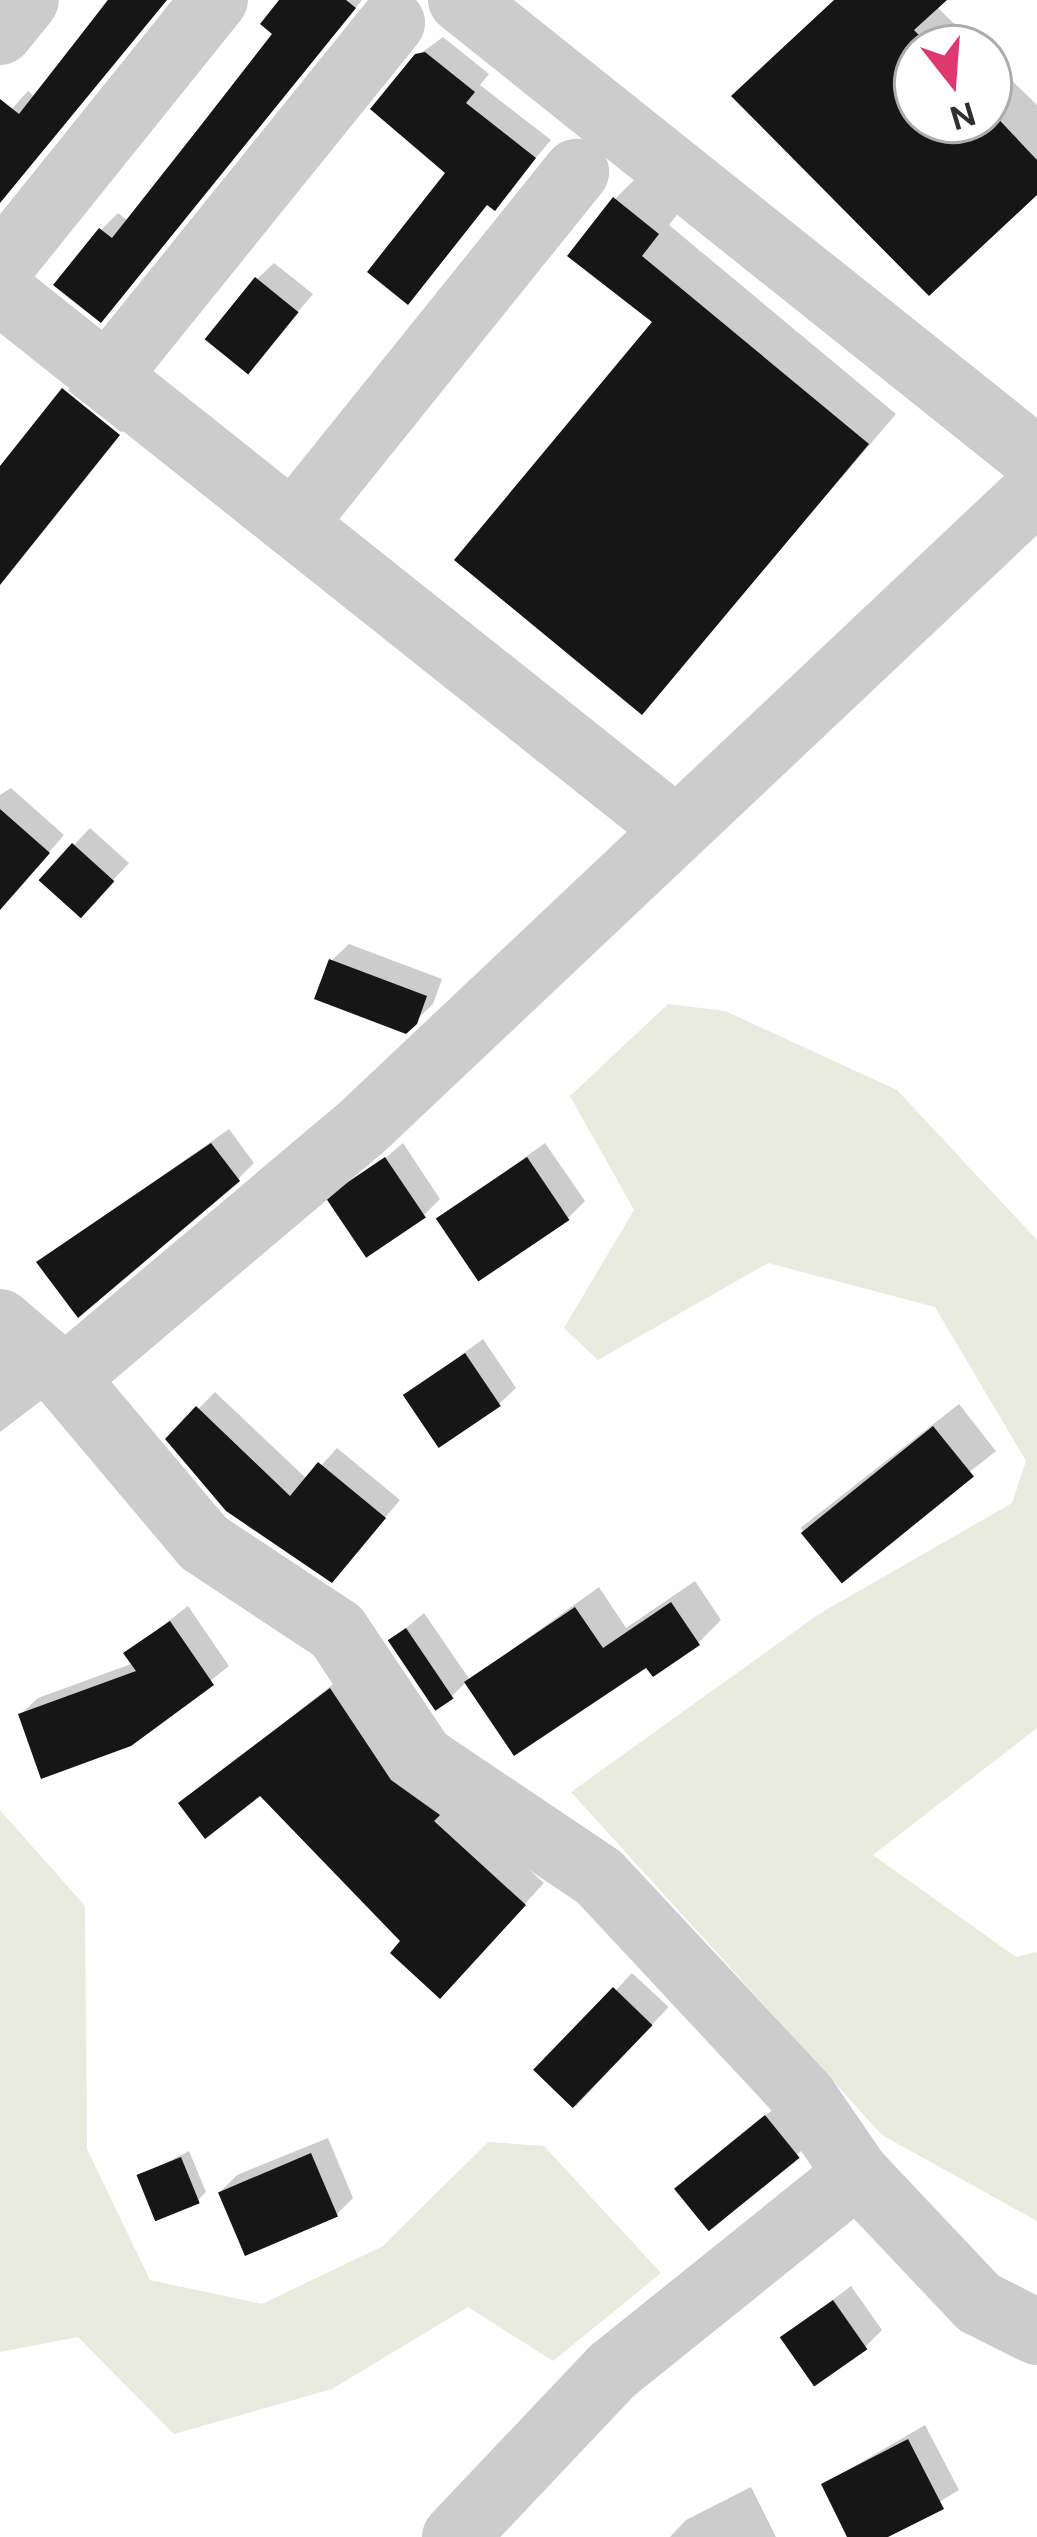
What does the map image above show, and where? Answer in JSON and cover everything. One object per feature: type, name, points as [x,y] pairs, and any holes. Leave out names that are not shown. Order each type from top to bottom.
[{"type":"street","points":[[0,32],[26,0]]},
{"type":"street","points":[[0,267],[215,0]]},
{"type":"street","points":[[461,0],[1037,460]]},
{"type":"street","points":[[107,376],[392,23]]},
{"type":"street","points":[[293,524],[575,172]]},
{"type":"street","points":[[0,292],[676,829]]},
{"type":"street","points":[[64,1378],[360,1129],[1037,490]]},
{"type":"street","points":[[0,1322],[64,1378],[204,1543],[338,1631],[422,1758],[599,1877],[804,2097],[857,2174],[1037,2365]]},
{"type":"street","points":[[455,2537],[612,2371],[857,2174]]},
{"type":"street","points":[[979,2303],[1037,2332]]},
{"type":"shaded area","points":[[668,1004],[725,1011],[897,1090],[1037,1240],[1037,1728],[873,1855],[1016,1957],[1037,1952],[1037,2221],[882,2135],[571,1792],[819,1614],[1012,1503],[1026,1461],[935,1307],[768,1263],[598,1360],[564,1328],[634,1210],[570,1096]]},
{"type":"shaded area","points":[[0,1810],[85,1906],[87,2149],[150,2280],[262,2304],[383,2246],[488,2142],[544,2146],[661,2273],[553,2361],[468,2307],[332,2389],[174,2434],[78,2337],[0,2352]]},
{"type":"building","points":[[108,0],[167,0],[0,203],[0,99],[19,114]]},
{"type":"building","points":[[279,0],[346,0],[356,8],[101,323],[53,285],[99,228],[112,238],[272,34],[260,24]]},
{"type":"building","points":[[834,0],[947,0],[921,24],[893,24],[893,144],[1013,144],[1013,134],[1037,160],[1037,195],[929,296],[731,96]]},
{"type":"building","points":[[425,52],[475,92],[466,103],[536,158],[495,211],[487,205],[408,305],[367,272],[445,173],[370,109],[415,54]]},
{"type":"building","points":[[613,197],[659,234],[642,256],[869,444],[642,715],[454,560],[652,322],[567,256]]},
{"type":"building","points":[[255,277],[299,312],[248,374],[205,339]]},
{"type":"building","points":[[62,388],[120,435],[0,585],[0,466]]},
{"type":"building","points":[[0,809],[50,853],[0,910]]},
{"type":"building","points":[[72,843],[114,881],[81,918],[39,880]]},
{"type":"building","points":[[329,959],[427,996],[417,1024],[406,1034],[314,999]]},
{"type":"building","points":[[211,1143],[240,1181],[78,1318],[36,1262]]},
{"type":"building","points":[[385,1157],[426,1218],[366,1258],[325,1197]]},
{"type":"building","points":[[527,1157],[569,1220],[478,1282],[436,1219]]},
{"type":"building","points":[[465,1353],[501,1406],[439,1448],[403,1395]]},
{"type":"building","points":[[196,1406],[290,1496],[318,1462],[386,1518],[332,1583],[226,1511],[165,1439]]},
{"type":"building","points":[[933,1426],[974,1477],[842,1583],[801,1533]]},
{"type":"building","points":[[671,1602],[700,1645],[653,1677],[646,1668],[514,1756],[464,1682],[575,1607],[603,1648]]},
{"type":"building","points":[[170,1621],[214,1685],[131,1746],[41,1779],[18,1714],[136,1671],[123,1653]]},
{"type":"building","points":[[406,1628],[454,1698],[435,1711],[388,1640]]},
{"type":"building","points":[[330,1688],[391,1780],[440,1815],[434,1821],[526,1905],[440,1999],[390,1953],[400,1941],[260,1796],[205,1839],[178,1803]]},
{"type":"building","points":[[613,1987],[653,2025],[573,2108],[533,2070]]},
{"type":"building","points":[[765,2115],[800,2158],[709,2231],[674,2189]]},
{"type":"building","points":[[311,2153],[338,2217],[245,2256],[218,2192]]},
{"type":"building","points":[[181,2157],[200,2203],[155,2221],[136,2175]]},
{"type":"building","points":[[833,2300],[867,2349],[814,2386],[780,2337]]},
{"type":"building","points":[[908,2439],[944,2509],[888,2537],[847,2537],[821,2484]]}]
